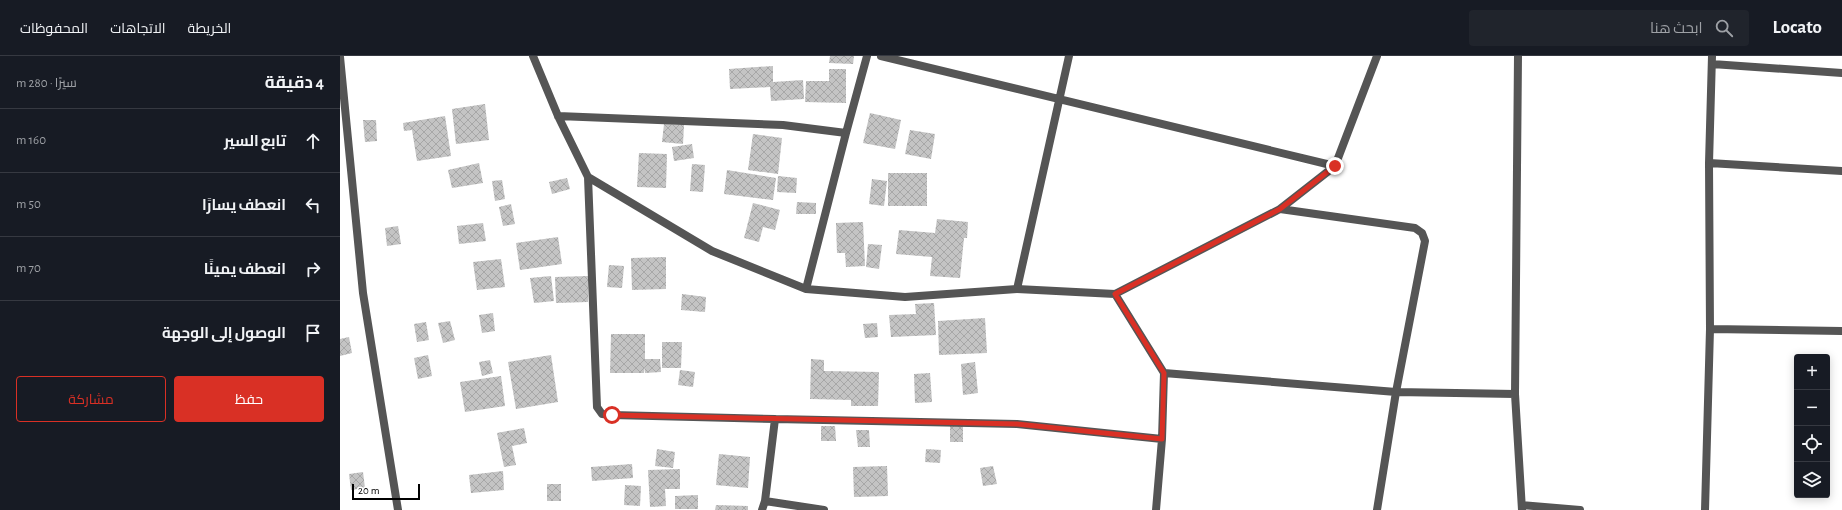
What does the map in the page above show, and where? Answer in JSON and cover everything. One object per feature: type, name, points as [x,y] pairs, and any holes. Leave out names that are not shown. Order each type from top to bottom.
[{"type":"street","points":[[534,56],[558,116],[588,177],[597,407],[602,414],[1017,424],[1162,439]]},
{"type":"street","points":[[806,289],[867,56]]},
{"type":"street","points":[[881,56],[1335,166]]},
{"type":"street","points":[[1017,289],[1069,56]]},
{"type":"street","points":[[588,177],[712,251],[806,289],[905,296],[1017,289],[1115,294],[1280,209],[1335,166],[1377,56]]},
{"type":"street","points":[[1518,56],[1515,394],[1522,508],[1580,510]]},
{"type":"street","points":[[340,57],[363,294],[398,510]]},
{"type":"street","points":[[1706,510],[1710,329],[1709,164],[1712,60],[1842,73]]},
{"type":"street","points":[[558,116],[783,125],[846,133]]},
{"type":"street","points":[[1709,164],[1842,171]]},
{"type":"street","points":[[1280,209],[1415,228],[1422,233],[1424,241],[1396,392],[1377,510]]},
{"type":"street","points":[[1115,294],[1164,373],[1162,439],[1156,510]]},
{"type":"street","points":[[1710,329],[1842,331]]},
{"type":"street","points":[[1164,373],[1396,392],[1515,394]]},
{"type":"street","points":[[762,510],[765,501],[774,419]]},
{"type":"street","points":[[765,501],[824,510]]},
{"type":"building","points":[[830,56],[854,56],[853,64],[829,63]]},
{"type":"building","points":[[773,66],[773,82],[803,80],[804,99],[771,101],[770,87],[730,89],[729,69]]},
{"type":"building","points":[[829,69],[846,69],[846,103],[805,102],[806,81],[829,81]]},
{"type":"building","points":[[485,104],[489,140],[456,144],[452,109]]},
{"type":"building","points":[[870,113],[901,120],[895,149],[863,143]]},
{"type":"building","points":[[445,116],[451,156],[417,161],[412,130],[404,131],[403,123]]},
{"type":"building","points":[[363,120],[376,120],[377,141],[365,142]]},
{"type":"building","points":[[664,124],[684,125],[683,144],[662,142]]},
{"type":"building","points":[[910,130],[935,134],[931,159],[905,154]]},
{"type":"building","points":[[753,134],[782,138],[778,174],[748,170]]},
{"type":"building","points":[[692,144],[694,158],[674,161],[672,147]]},
{"type":"building","points":[[639,153],[667,154],[666,188],[637,187]]},
{"type":"building","points":[[479,163],[483,183],[452,188],[448,170]]},
{"type":"building","points":[[692,164],[705,165],[703,192],[690,191]]},
{"type":"building","points":[[727,170],[776,178],[773,200],[724,194]]},
{"type":"building","points":[[888,173],[927,173],[927,206],[888,206]]},
{"type":"building","points":[[778,176],[797,178],[796,193],[777,192]]},
{"type":"building","points":[[567,178],[570,189],[552,194],[549,182]]},
{"type":"building","points":[[872,179],[887,181],[884,206],[869,204]]},
{"type":"building","points":[[502,180],[505,199],[495,201],[492,181]]},
{"type":"building","points":[[797,202],[816,203],[816,214],[796,214]]},
{"type":"building","points":[[753,203],[780,210],[775,230],[763,227],[759,242],[744,238]]},
{"type":"building","points":[[511,204],[515,224],[503,226],[499,207]]},
{"type":"building","points":[[937,219],[968,222],[967,238],[964,238],[960,278],[930,276],[932,257],[896,254],[899,230],[935,233]]},
{"type":"building","points":[[863,222],[865,266],[846,267],[845,253],[837,253],[836,223]]},
{"type":"building","points":[[483,223],[486,241],[459,244],[457,226]]},
{"type":"building","points":[[398,226],[401,244],[387,246],[385,228]]},
{"type":"building","points":[[558,237],[562,264],[520,270],[516,243]]},
{"type":"building","points":[[868,244],[882,245],[879,269],[866,267]]},
{"type":"building","points":[[666,257],[666,289],[632,290],[631,258]]},
{"type":"building","points":[[501,259],[505,287],[477,290],[473,262]]},
{"type":"building","points":[[609,265],[624,266],[622,288],[607,287]]},
{"type":"building","points":[[551,276],[554,301],[534,303],[530,278]]},
{"type":"building","points":[[588,276],[588,302],[556,303],[555,277]]},
{"type":"building","points":[[682,294],[706,297],[705,312],[681,310]]},
{"type":"building","points":[[934,303],[936,335],[891,337],[889,315],[916,314],[915,304]]},
{"type":"building","points":[[493,313],[495,331],[482,333],[479,315]]},
{"type":"building","points":[[985,318],[987,353],[939,355],[938,321]]},
{"type":"building","points":[[450,321],[455,340],[443,343],[438,323]]},
{"type":"building","points":[[426,322],[429,340],[417,342],[414,324]]},
{"type":"building","points":[[877,323],[878,337],[865,338],[863,324]]},
{"type":"building","points":[[611,334],[645,334],[645,359],[660,359],[661,372],[645,373],[644,367],[644,373],[610,373]]},
{"type":"building","points":[[349,337],[352,353],[340,356],[340,339]]},
{"type":"building","points":[[662,342],[682,342],[681,368],[662,368]]},
{"type":"building","points":[[428,355],[432,376],[418,379],[414,358]]},
{"type":"building","points":[[551,355],[558,402],[516,409],[508,362]]},
{"type":"building","points":[[811,359],[824,360],[824,371],[879,372],[878,406],[851,406],[851,400],[810,399]]},
{"type":"building","points":[[490,360],[493,373],[482,376],[479,362]]},
{"type":"building","points":[[975,362],[978,393],[963,395],[961,364]]},
{"type":"building","points":[[680,370],[695,372],[693,387],[678,385]]},
{"type":"building","points":[[930,373],[932,402],[915,403],[914,374]]},
{"type":"building","points":[[501,376],[505,406],[465,412],[460,382]]},
{"type":"building","points":[[821,426],[835,426],[836,441],[821,441]]},
{"type":"building","points":[[950,426],[963,426],[963,442],[950,442]]},
{"type":"building","points":[[524,428],[527,443],[512,446],[516,465],[504,467],[497,433]]},
{"type":"building","points":[[856,430],[869,430],[870,447],[858,447]]},
{"type":"building","points":[[657,449],[675,452],[673,468],[655,466]]},
{"type":"building","points":[[926,449],[941,450],[940,463],[925,462]]},
{"type":"building","points":[[719,454],[750,457],[748,488],[716,485]]},
{"type":"building","points":[[632,464],[633,478],[592,481],[591,467]]},
{"type":"building","points":[[887,466],[888,496],[854,497],[853,467]]},
{"type":"building","points":[[993,466],[997,484],[983,486],[980,468]]},
{"type":"building","points":[[680,469],[680,489],[665,489],[666,506],[650,507],[648,470]]},
{"type":"building","points":[[503,471],[504,490],[471,493],[469,475]]},
{"type":"building","points":[[363,472],[365,488],[351,490],[349,474]]},
{"type":"building","points":[[547,484],[561,484],[561,501],[547,501]]},
{"type":"building","points":[[625,485],[641,486],[640,506],[624,505]]},
{"type":"building","points":[[698,495],[698,509],[675,509],[675,496]]},
{"type":"building","points":[[716,505],[748,506],[748,510],[715,510]]},
{"type":"route","points":[[612,415],[1017,424],[1162,439],[1164,373],[1115,294],[1280,209],[1335,166]]}]
